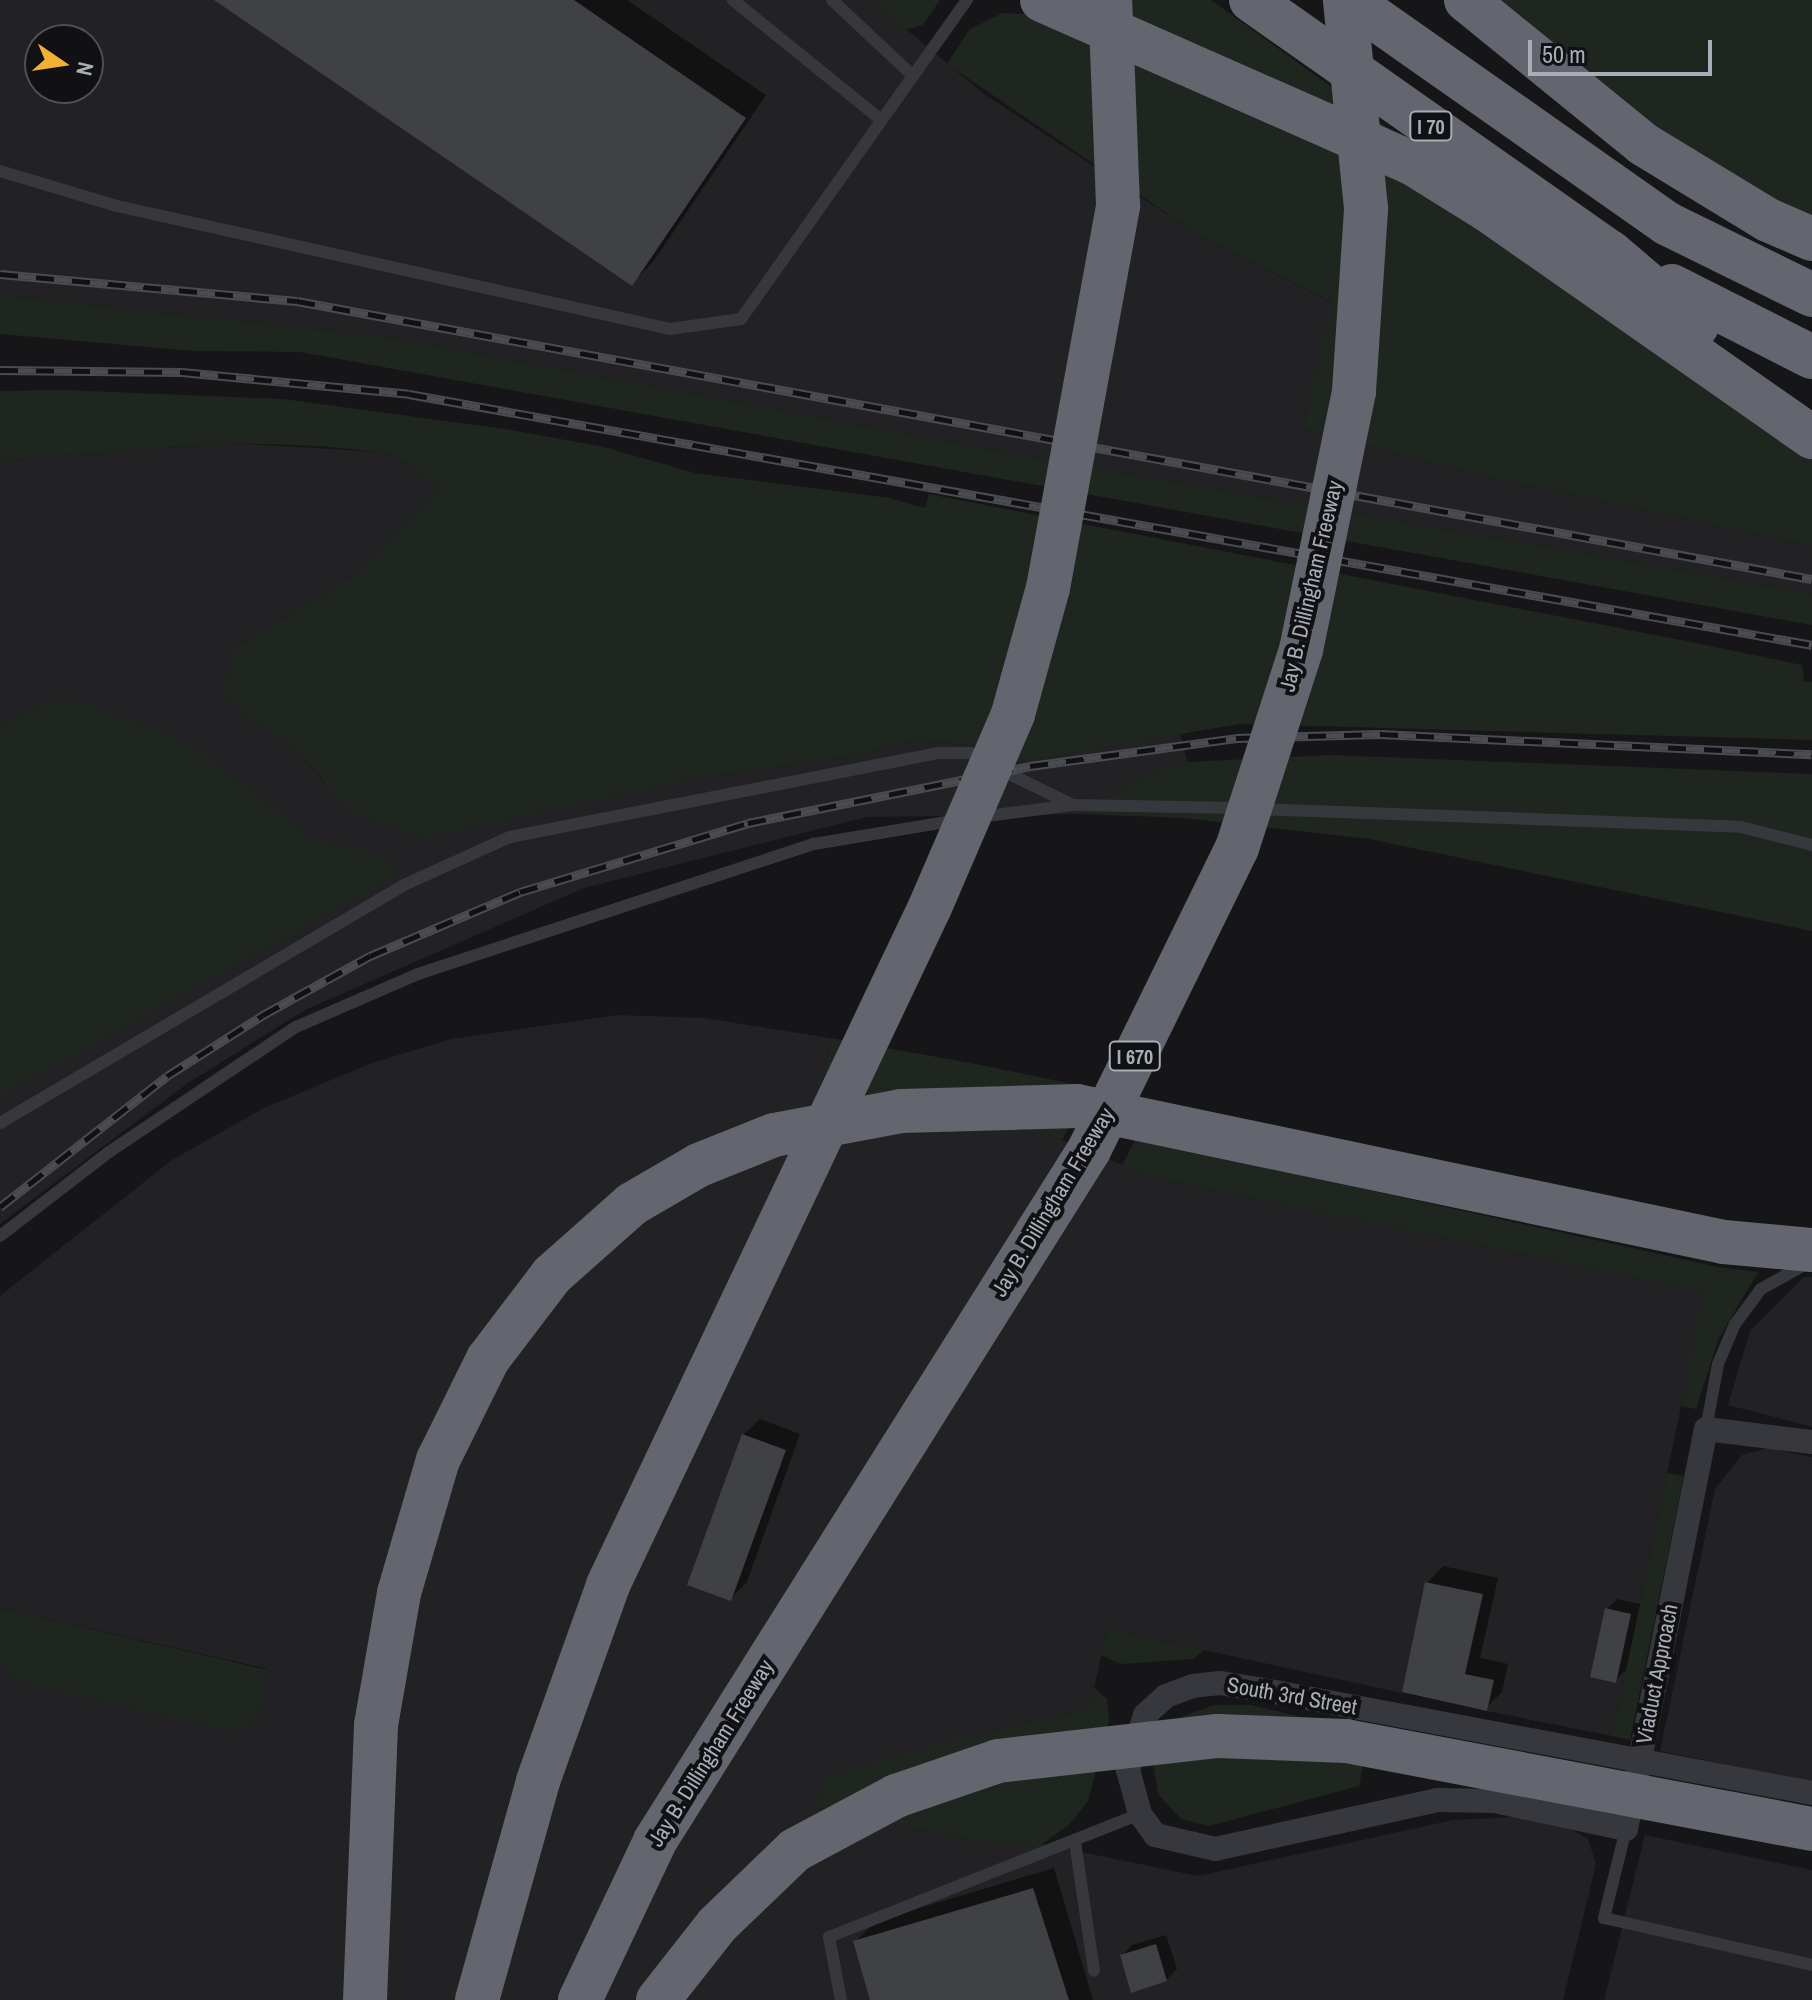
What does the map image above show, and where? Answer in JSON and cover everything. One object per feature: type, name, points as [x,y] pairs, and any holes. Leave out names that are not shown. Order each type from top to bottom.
[{"type":"highway","points":[[1042,0],[1412,163],[1489,211],[1812,437]]},
{"type":"highway","points":[[477,2000],[538,1781],[608,1585],[930,907],[1013,714],[1048,588],[1118,205],[1110,0]]},
{"type":"highway","name":"I 70","points":[[1251,0],[1610,252],[1812,357]]},
{"type":"highway","name":"I 70","points":[[1347,0],[1668,224],[1812,295]]},
{"type":"highway","name":"Jay B. Dillingham Freeway","points":[[580,2000],[655,1841],[1089,1150],[1237,848],[1301,650],[1354,391],[1366,208],[1347,0]]},
{"type":"highway","points":[[1456,0],[1506,63],[1668,224]]},
{"type":"highway","points":[[1466,0],[1643,144],[1768,220],[1812,239]]},
{"type":"highway","points":[[1610,252],[1741,364],[1812,410]]},
{"type":"highway","points":[[365,2000],[376,1725],[399,1593],[438,1460],[488,1359],[552,1275],[632,1204],[699,1165],[774,1135],[901,1111],[1077,1106],[1724,1242],[1812,1250]]},
{"type":"highway","points":[[658,2000],[717,1925],[795,1850],[896,1796],[998,1761],[1218,1736],[1346,1741],[1812,1829]]},
{"type":"street","points":[[1706,1429],[1812,1442]]},
{"type":"street","name":"Viaduct Approach","points":[[1626,1829],[1706,1429]]},
{"type":"street","name":"South 3rd Street","points":[[1140,1814],[1128,1770],[1135,1737],[1145,1715],[1166,1696],[1220,1683],[1812,1793]]},
{"type":"street","points":[[1140,1814],[1155,1835],[1215,1849],[1437,1800],[1495,1801],[1626,1829]]},
{"type":"lane","points":[[733,0],[881,120]]},
{"type":"lane","points":[[832,0],[913,76]]},
{"type":"lane","points":[[0,171],[117,206],[670,329],[741,319],[967,0]]},
{"type":"lane","points":[[0,1123],[404,885],[510,837],[940,753],[970,753],[1073,805]]},
{"type":"lane","points":[[0,1236],[133,1136],[296,1027],[418,974],[814,844],[1073,805],[1741,827],[1812,845]]},
{"type":"lane","points":[[1706,1429],[1718,1364],[1735,1324],[1761,1289],[1812,1260]]},
{"type":"lane","points":[[841,2000],[829,1937],[1075,1842],[1095,1829],[1140,1814]]},
{"type":"lane","name":"Viaduct Approach","points":[[1626,1829],[1604,1918],[1812,1965]]},
{"type":"lane","points":[[1075,1842],[1094,1971]]},
{"type":"shaded area","points":[[0,0],[871,0],[984,94],[1197,234],[1332,303],[1303,429],[1478,475],[1812,546],[1812,593],[1026,456],[383,336],[0,295]]},
{"type":"shaded area","points":[[871,0],[940,0],[923,25],[905,30]]},
{"type":"shaded area","points":[[1074,0],[1211,0],[1445,169]]},
{"type":"shaded area","points":[[1496,0],[1812,0],[1812,229],[1712,177]]},
{"type":"shaded area","points":[[1003,13],[1027,14],[1424,192],[1812,457],[1812,546],[1478,475],[1303,429],[1331,302],[1197,234],[947,64],[970,29]]},
{"type":"shaded area","points":[[0,295],[383,336],[1026,456],[1812,593],[1812,625],[300,352],[193,351],[0,334]]},
{"type":"shaded area","points":[[64,390],[283,399],[505,429],[604,447],[695,473],[890,498],[925,508],[929,494],[1691,642],[1802,665],[1804,682],[1812,682],[1812,740],[1239,724],[1008,764],[975,746],[915,740],[854,756],[691,779],[424,838],[352,812],[295,749],[254,723],[224,690],[233,649],[364,569],[439,488],[414,466],[382,452],[318,446],[229,443],[0,461],[0,391]]},
{"type":"shaded area","points":[[229,443],[382,452],[414,466],[440,488],[364,569],[233,649],[254,723],[295,749],[325,783],[568,804],[691,779],[854,756],[915,740],[975,746],[1008,764],[1180,733],[1187,762],[1144,775],[1081,814],[867,817],[584,888],[305,1010],[188,1083],[0,1224],[0,461]]},
{"type":"shaded area","points":[[53,699],[88,704],[190,744],[316,841],[377,853],[392,862],[399,874],[0,1096],[0,732],[8,721]]},
{"type":"shaded area","points":[[1331,755],[1812,774],[1812,931],[1369,839],[1183,818],[1081,814],[1144,775],[1187,762]]},
{"type":"shaded area","points":[[617,1015],[704,1018],[830,1038],[821,1103],[1021,1129],[1069,1142],[1150,1177],[1705,1292],[1612,1736],[1487,1711],[1493,1680],[1465,1674],[1482,1594],[1426,1582],[1402,1693],[1107,1629],[1090,1708],[967,1736],[818,1808],[988,1844],[1042,1844],[1198,1876],[1453,1820],[1518,1817],[1571,1829],[1588,1839],[1596,1864],[1563,2000],[0,2000],[0,1659],[16,1681],[268,1669],[0,1608],[0,1296],[172,1160],[264,1108],[372,1063],[451,1039]]},
{"type":"shaded area","points":[[830,1038],[1092,1088],[1062,1140],[1020,1129],[821,1104]]},
{"type":"shaded area","points":[[1136,1139],[1718,1267],[1758,1272],[1718,1340],[1696,1409],[1681,1406],[1704,1292],[1150,1177],[1122,1165]]},
{"type":"shaded area","points":[[1804,1277],[1812,1277],[1812,1427],[1728,1405],[1750,1331]]},
{"type":"shaded area","points":[[1768,1448],[1812,1457],[1812,1782],[1660,1751],[1715,1489],[1742,1455]]},
{"type":"shaded area","points":[[1667,1473],[1684,1476],[1630,1740],[1612,1736]]},
{"type":"shaded area","points":[[0,1608],[268,1670],[258,1714],[237,1732],[16,1681],[0,1659]]},
{"type":"shaded area","points":[[1107,1629],[1204,1650],[1193,1659],[1121,1664],[1101,1655]]},
{"type":"shaded area","points":[[1094,1687],[1107,1699],[1109,1721],[1088,1801],[1070,1824],[1042,1844],[988,1844],[818,1808],[821,1779],[967,1736],[1090,1708]]},
{"type":"shaded area","points":[[1214,1705],[1251,1705],[1370,1733],[1359,1786],[1209,1826],[1181,1819],[1158,1794],[1153,1764],[1168,1731],[1184,1716]]},
{"type":"shaded area","points":[[1645,1835],[1812,1870],[1812,2000],[1604,2000]]},
{"type":"building","points":[[214,0],[574,0],[746,118],[632,286]]},
{"type":"building","points":[[742,1434],[786,1450],[731,1601],[687,1585]]},
{"type":"building","points":[[1425,1582],[1483,1594],[1465,1674],[1494,1680],[1487,1711],[1402,1692]]},
{"type":"building","points":[[1605,1608],[1631,1614],[1616,1683],[1590,1677]]},
{"type":"building","points":[[1033,1888],[1069,2000],[870,2000],[853,1941]]},
{"type":"building","points":[[1156,1944],[1167,1981],[1131,1993],[1120,1955]]},
{"type":"railway","points":[[0,274],[297,301],[1812,579]]},
{"type":"railway","points":[[0,370],[182,372],[409,394],[1812,645]]},
{"type":"railway","points":[[0,1207],[167,1076],[263,1015],[370,956],[520,892],[748,823],[1030,766],[1236,738],[1380,734],[1812,754]]}]
